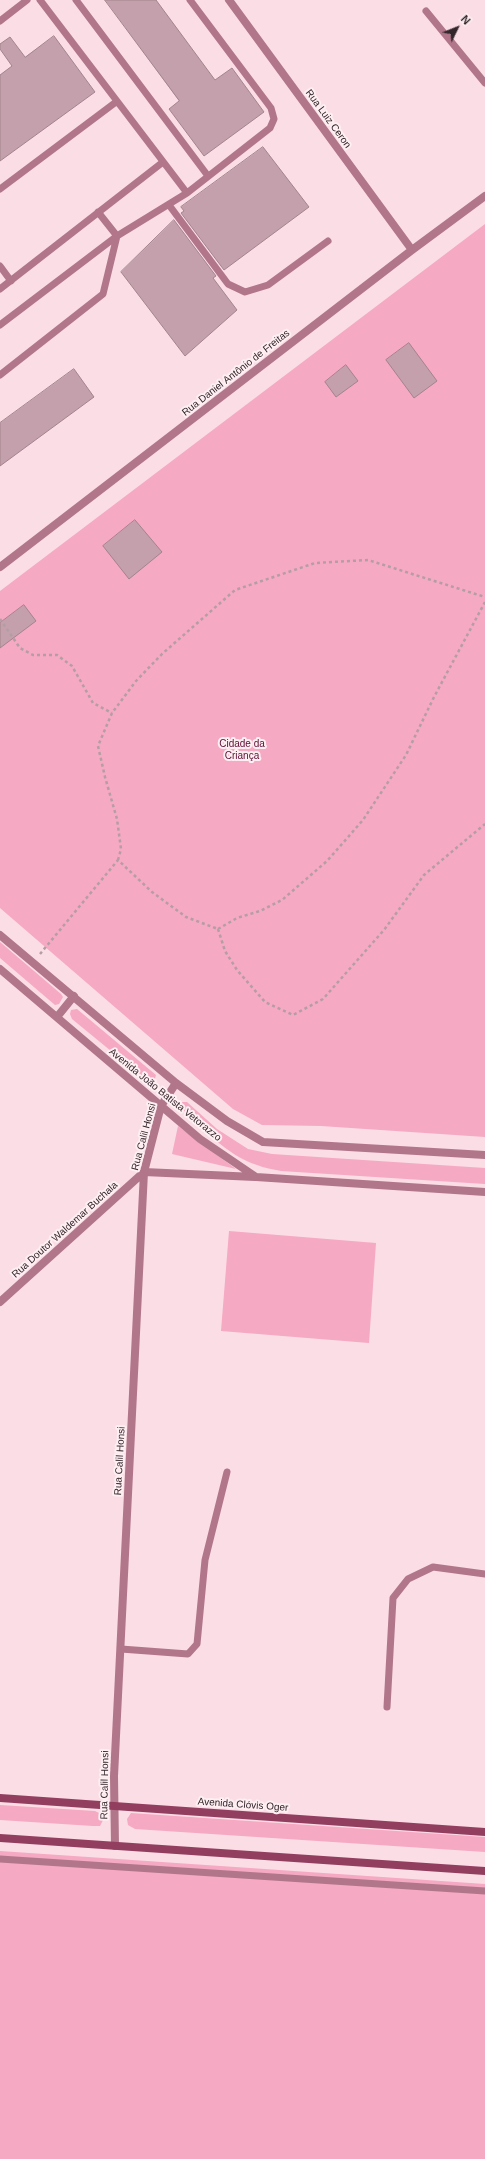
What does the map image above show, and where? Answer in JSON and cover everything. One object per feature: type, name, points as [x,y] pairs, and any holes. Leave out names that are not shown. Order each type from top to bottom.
[{"type":"main road","name":"Avenida Clóvis Oger","points":[[0,1798],[485,1832]]},
{"type":"main road","points":[[0,1838],[485,1870]]},
{"type":"street","name":"Rua Luiz Ceron","points":[[229,0],[412,250]]},
{"type":"street","name":"Rua Daniel Antônio de Freitas","points":[[0,567],[412,250],[485,196]]},
{"type":"street","name":"Avenida João Batista Vetorazzo","points":[[0,935],[74,996],[176,1084],[227,1121],[262,1142],[485,1155]]},
{"type":"street","name":"Avenida João Batista Vetorazzo","points":[[0,969],[200,1139],[256,1177]]},
{"type":"street","points":[[57,1017],[74,996]]},
{"type":"street","name":"Rua Calil Honsi","points":[[115,1846],[114,1776],[144,1172],[161,1106],[176,1084]]},
{"type":"street","points":[[144,1172],[256,1177],[485,1192]]},
{"type":"street","name":"Rua Doutor Waldemar Buchala","points":[[0,1302],[144,1172]]},
{"type":"lane","points":[[0,21],[27,0]]},
{"type":"lane","points":[[40,0],[116,102],[187,192]]},
{"type":"lane","points":[[76,0],[208,176]]},
{"type":"lane","points":[[0,325],[117,236],[169,205],[270,128],[274,119],[271,108],[190,0]]},
{"type":"lane","points":[[426,11],[485,83]]},
{"type":"lane","points":[[1,186],[116,102]]},
{"type":"lane","points":[[0,289],[163,162]]},
{"type":"lane","points":[[169,205],[228,284],[245,292],[268,285],[328,241]]},
{"type":"lane","points":[[98,212],[117,236]]},
{"type":"lane","points":[[0,375],[103,294],[117,236]]},
{"type":"lane","points":[[0,266],[11,280]]},
{"type":"lane","points":[[121,1649],[188,1654],[193,1651],[197,1644],[205,1560],[227,1472]]},
{"type":"lane","points":[[387,1707],[393,1598],[408,1579],[433,1567],[485,1574]]},
{"type":"lane","points":[[0,1858],[485,1891]]},
{"type":"path","points":[[33,962],[118,860],[121,849],[117,819],[98,746],[112,714],[136,681],[162,654],[235,590],[315,564],[368,560],[485,597]]},
{"type":"path","points":[[218,929],[237,918],[282,900],[327,861],[363,820],[406,755],[434,697],[485,602]]},
{"type":"path","points":[[0,620],[20,648],[33,655],[57,655],[72,666],[92,703],[112,714]]},
{"type":"path","points":[[218,929],[225,951],[237,970],[265,1002],[293,1015],[323,999],[384,930],[424,875],[485,824]]},
{"type":"path","points":[[118,860],[152,892],[186,916],[218,929]]},
{"type":"green space","name":"Cidade da Criança","points":[[485,224],[485,1137],[321,1126],[262,1125],[233,1109],[0,908],[0,591]]},
{"type":"green space","points":[[0,942],[61,994],[63,997],[59,1004],[55,1005],[0,958]]},
{"type":"green space","points":[[77,1009],[156,1075],[154,1082],[150,1083],[72,1019],[70,1014],[71,1010]]},
{"type":"green space","points":[[181,1102],[187,1102],[217,1129],[248,1149],[272,1154],[485,1168],[485,1184],[281,1171],[263,1167],[235,1155],[225,1148],[180,1107]]},
{"type":"green space","points":[[178,1126],[236,1169],[172,1154]]},
{"type":"green space","points":[[229,1231],[376,1243],[369,1343],[221,1331]]},
{"type":"green space","points":[[0,1805],[95,1811],[101,1814],[103,1820],[100,1826],[93,1826],[0,1820]]},
{"type":"green space","points":[[131,1813],[485,1837],[485,1852],[135,1829],[128,1825],[127,1819]]},
{"type":"green space","points":[[0,1851],[485,1884],[485,2159],[0,2159]]},
{"type":"building","points":[[105,0],[156,0],[215,80],[232,68],[264,112],[204,156],[169,109],[179,101]]},
{"type":"building","points":[[54,36],[95,92],[0,161],[0,75],[12,66],[0,49],[0,44],[10,37],[25,57]]},
{"type":"building","points":[[263,147],[309,207],[224,270],[181,213],[184,211],[181,207]]},
{"type":"building","points":[[174,220],[216,276],[213,278],[237,310],[185,356],[121,272]]},
{"type":"building","points":[[409,343],[437,381],[414,398],[386,360]]},
{"type":"building","points":[[346,365],[358,381],[336,397],[325,382]]},
{"type":"building","points":[[74,369],[94,397],[0,466],[0,423]]},
{"type":"building","points":[[135,520],[162,552],[129,579],[103,546]]},
{"type":"building","points":[[24,605],[36,621],[0,648],[0,623]]}]
